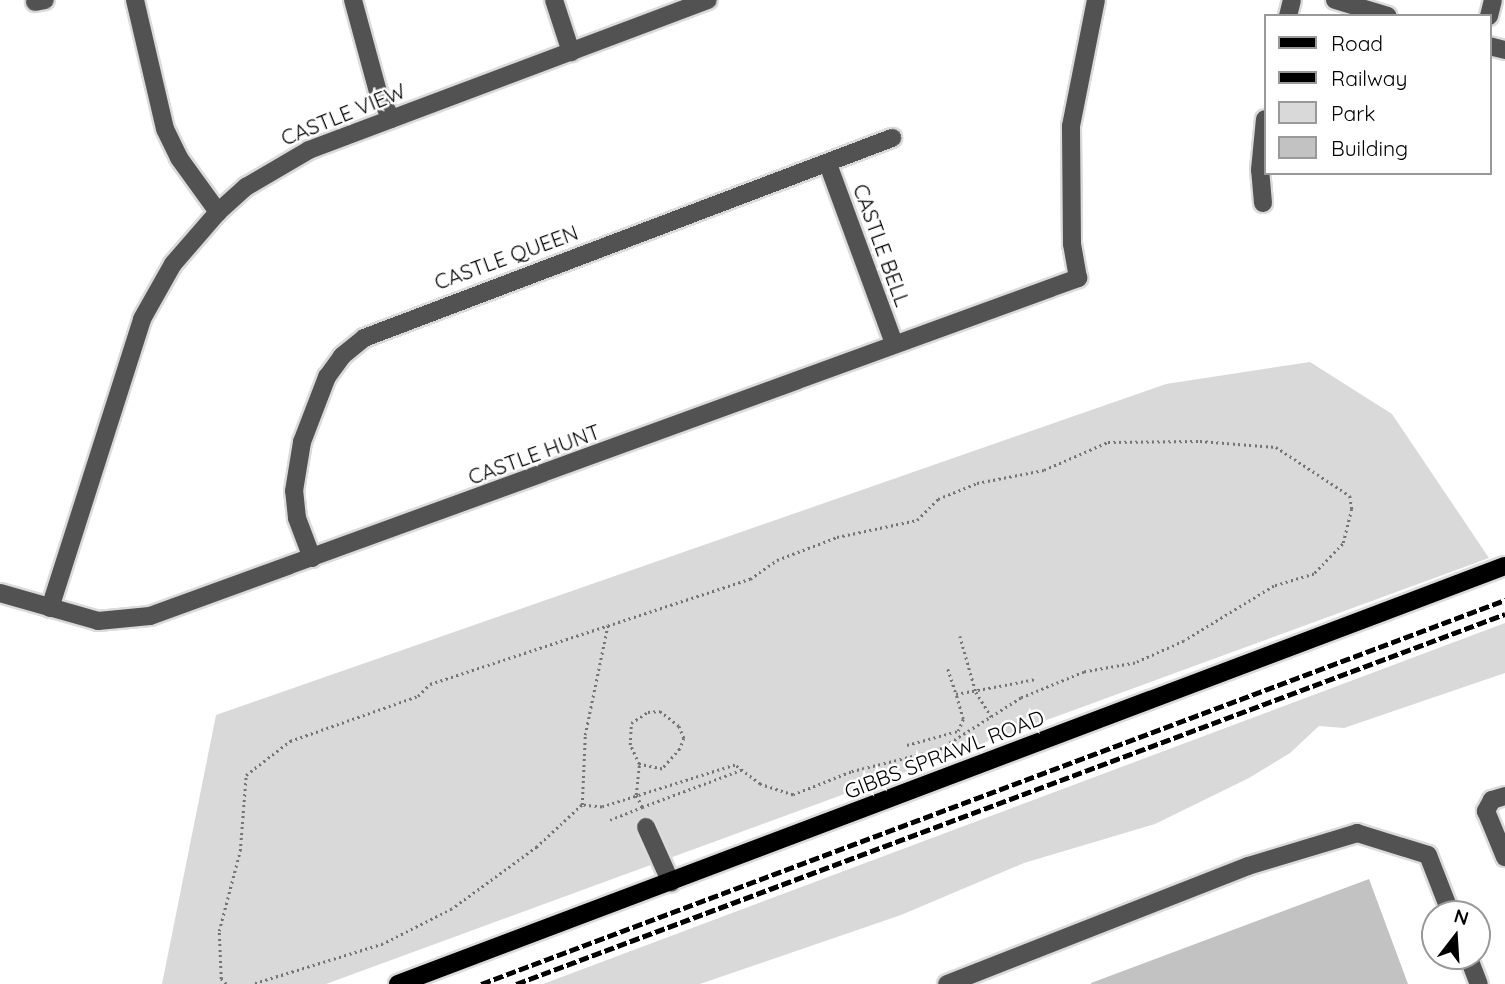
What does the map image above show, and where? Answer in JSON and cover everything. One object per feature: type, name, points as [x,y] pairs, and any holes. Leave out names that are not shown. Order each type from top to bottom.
[{"type":"main road","name":"GIBBS SPRAWL ROAD","points":[[398,984],[1505,566]]},
{"type":"street","points":[[135,0],[165,129],[178,158],[218,212]]},
{"type":"street","points":[[353,0],[378,92],[391,119]]},
{"type":"street","points":[[554,0],[572,52]]},
{"type":"street","name":"CASTLE VIEW","points":[[50,608],[142,319],[173,264],[218,212],[276,167],[391,119],[708,0]]},
{"type":"street","name":"CASTLE HUNT","points":[[0,593],[98,621],[150,616],[1078,278],[1072,244],[1070,126],[1096,0]]},
{"type":"street","points":[[1335,0],[1381,14]]},
{"type":"street","points":[[1263,203],[1260,170],[1264,129]]},
{"type":"street","name":"CASTLE QUEEN","points":[[312,558],[297,517],[294,491],[302,442],[327,377],[342,356],[364,338],[892,138]]},
{"type":"street","name":"CASTLE BELL","points":[[828,163],[894,343]]},
{"type":"street","points":[[1505,796],[1492,800],[1486,811],[1505,858]]},
{"type":"street","points":[[646,827],[671,883]]},
{"type":"street","points":[[947,984],[1248,866],[1357,833],[1428,855],[1446,900]]},
{"type":"path","points":[[226,984],[221,979],[219,932],[240,851],[246,775],[290,741],[418,696],[430,684],[750,579],[777,560],[837,537],[917,520],[938,499],[977,483],[1044,470],[1108,442],[1200,441],[1276,447],[1350,496],[1352,509],[1343,544],[1314,574],[1274,586],[1184,641],[1135,663],[1084,672],[1021,698],[939,750],[851,772],[793,795],[760,784],[735,765],[602,807],[582,805]]},
{"type":"path","points":[[254,984],[383,944],[452,909],[537,847],[582,805],[585,735],[608,624]]},
{"type":"path","points":[[960,636],[976,692],[992,718]]},
{"type":"path","points":[[907,745],[958,732],[963,719],[948,669]]},
{"type":"path","points":[[956,694],[1036,679]]},
{"type":"path","points":[[639,764],[662,769],[680,749],[684,738],[679,726],[660,711],[648,712],[631,723],[630,745],[639,764],[636,795],[642,807]]},
{"type":"path","points":[[610,820],[741,770]]},
{"type":"green space","points":[[1310,362],[1392,414],[1489,558],[326,984],[162,984],[216,715],[1166,384]]},
{"type":"green space","points":[[1505,623],[1505,673],[1344,728],[1319,726],[1290,753],[1249,778],[1155,824],[1024,863],[901,915],[700,984],[543,984]]},
{"type":"building","points":[[1369,879],[1408,984],[1091,984],[1091,983]]},
{"type":"railway","points":[[481,984],[1505,600]]},
{"type":"railway","points":[[516,984],[1505,614]]}]
